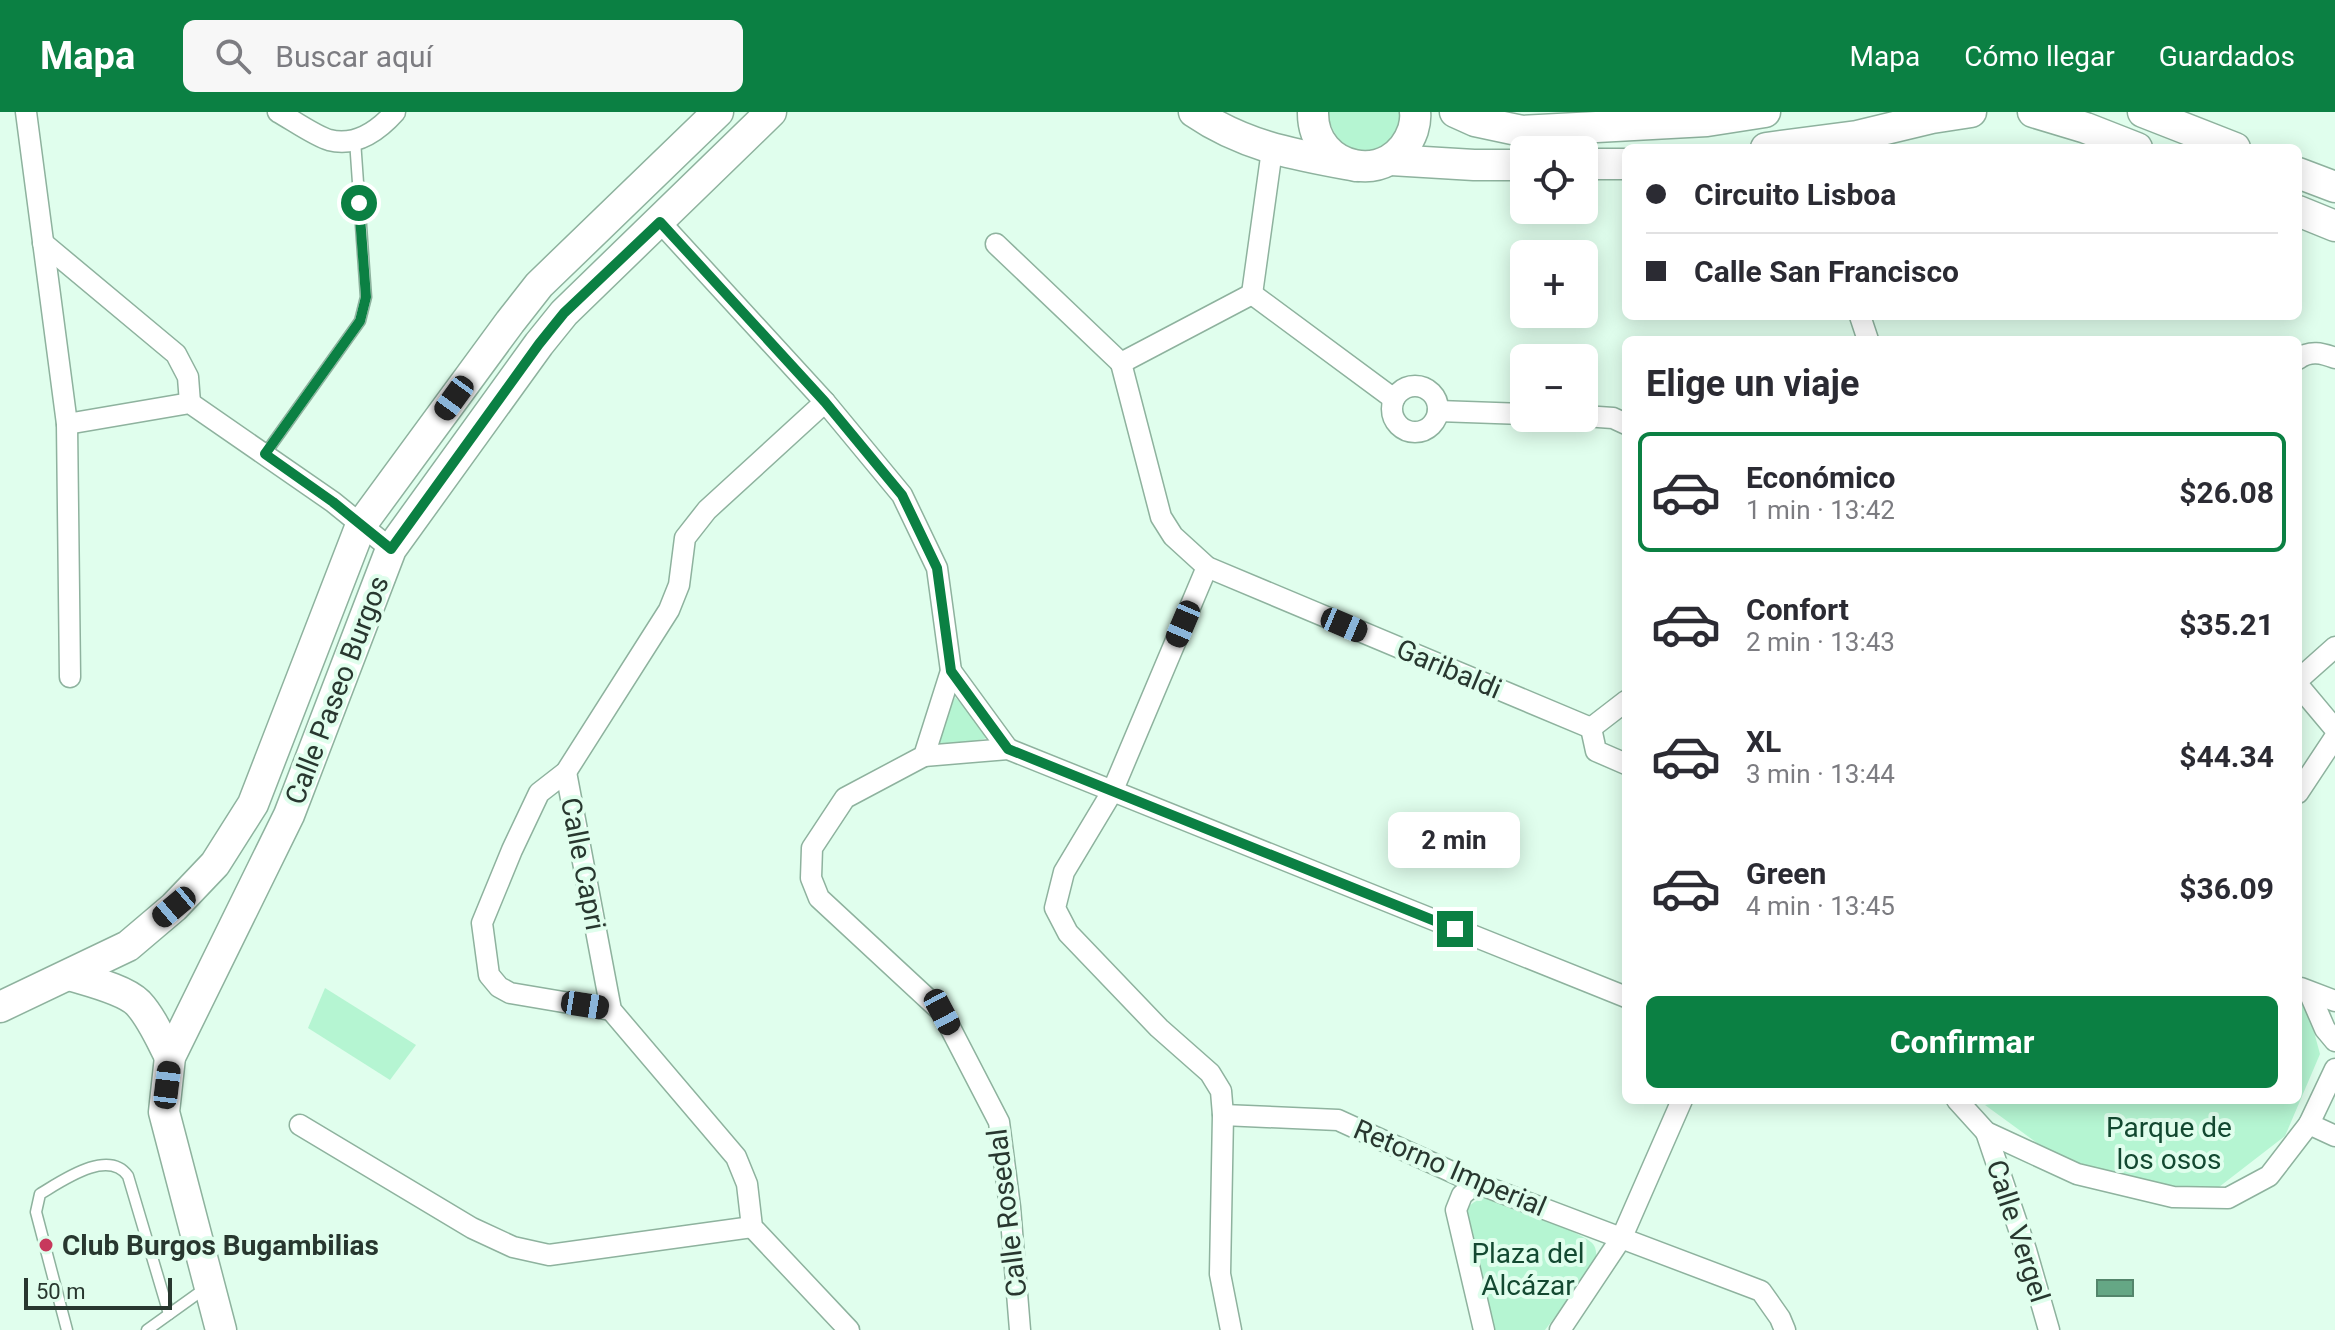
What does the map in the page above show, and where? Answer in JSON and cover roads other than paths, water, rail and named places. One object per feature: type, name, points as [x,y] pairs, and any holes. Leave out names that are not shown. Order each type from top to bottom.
[{"type":"street","points":[[26,112],[67,424],[70,677]]},
{"type":"street","points":[[278,112],[328,140],[355,140],[380,129],[395,112]]},
{"type":"street","name":"Calle Paseo Burgos","points":[[0,1007],[128,946],[174,907],[215,864],[253,804],[361,525],[539,285],[718,112]]},
{"type":"street","name":"Calle Paseo Burgos","points":[[221,1330],[164,1112],[170,1057],[289,815],[391,549],[564,313],[771,112]]},
{"type":"street","points":[[1194,112],[1272,150],[1356,166],[1374,166],[1391,160],[1510,165]]},
{"type":"street","points":[[1313,112],[1312,124],[1320,144],[1336,159],[1356,166]]},
{"type":"street","points":[[1391,160],[1408,142],[1416,119],[1415,112]]},
{"type":"street","points":[[1455,112],[1475,121],[1522,131],[1707,121],[1765,112]]},
{"type":"street","points":[[1825,144],[1854,142],[1893,119],[1971,112]]},
{"type":"street","points":[[2143,112],[2225,144]]},
{"type":"street","points":[[2046,114],[2087,120],[2130,144]]},
{"type":"street","points":[[1252,294],[1272,150]]},
{"type":"street","points":[[1598,164],[1622,164]]},
{"type":"street","points":[[2302,175],[2335,187]]},
{"type":"street","points":[[2302,213],[2335,226]]},
{"type":"street","points":[[660,222],[825,402],[902,495],[937,568],[951,671],[924,756],[1008,749],[1622,995]]},
{"type":"street","points":[[43,243],[176,354],[188,377],[190,403]]},
{"type":"street","points":[[996,244],[1121,363],[1252,294]]},
{"type":"street","points":[[539,285],[546,304],[564,313]]},
{"type":"street","points":[[1252,294],[1394,399]]},
{"type":"street","points":[[510,322],[531,326],[539,344]]},
{"type":"street","points":[[2302,356],[2318,352],[2335,358]]},
{"type":"street","name":"Garibaldi","points":[[1121,363],[1161,517],[1173,536],[1207,567],[1591,728]]},
{"type":"street","points":[[1421,387],[1434,396],[1438,411],[1432,425],[1425,430],[1402,428],[1393,415],[1394,399],[1405,388],[1421,387]]},
{"type":"street","name":"Calle Capri","points":[[752,1227],[747,1184],[736,1157],[611,1010],[566,772],[669,610],[679,585],[685,538],[707,510],[825,402]]},
{"type":"street","points":[[67,424],[190,403],[333,502],[391,549]]},
{"type":"street","points":[[1438,411],[1510,414]]},
{"type":"street","points":[[1598,417],[1622,422]]},
{"type":"street","points":[[1207,567],[1112,792],[1064,872],[1055,908],[1068,933],[1159,1028],[1210,1073],[1221,1091],[1220,1274],[1231,1330]]},
{"type":"street","points":[[2302,679],[2335,647]]},
{"type":"street","points":[[951,671],[1008,749]]},
{"type":"street","points":[[2302,688],[2335,729]]},
{"type":"street","points":[[1622,704],[1591,728],[1596,751],[1622,762]]},
{"type":"street","points":[[2302,787],[2335,737]]},
{"type":"street","name":"Calle Rosedal","points":[[924,756],[845,798],[812,848],[811,878],[819,898],[942,1012],[999,1122],[1010,1207],[1020,1330]]},
{"type":"street","points":[[566,772],[539,793],[482,923],[489,975],[499,987],[510,993],[611,1010]]},
{"type":"street","points":[[253,804],[289,815]]},
{"type":"street","points":[[69,975],[113,989],[137,1001],[170,1057]]},
{"type":"street","points":[[2304,989],[2335,1001]]},
{"type":"street","points":[[2304,989],[2325,1029],[2335,1041]]},
{"type":"street","points":[[1961,1104],[1986,1132],[2077,1174],[2173,1197],[2228,1198],[2269,1176],[2309,1124],[2335,1069]]},
{"type":"street","points":[[1560,1330],[1622,1237],[1680,1104]]},
{"type":"street","name":"Retorno Imperial","points":[[1223,1115],[1338,1120],[1476,1183],[1761,1291],[1785,1330]]},
{"type":"street","points":[[2309,1124],[2335,1136]]},
{"type":"street","points":[[300,1125],[472,1228],[513,1247],[549,1255],[752,1227],[849,1330]]},
{"type":"street","name":"Calle Vergel","points":[[1986,1132],[2049,1330]]},
{"type":"street","points":[[1476,1183],[1462,1195],[1456,1210],[1484,1330]]},
{"type":"lane","points":[[265,454],[360,321],[366,297],[355,140]]},
{"type":"lane","points":[[67,1330],[36,1212],[40,1194],[80,1170],[112,1165],[122,1167],[128,1176],[169,1314]]},
{"type":"lane","points":[[147,1330],[209,1286]]},
{"type":"place","name":"Club Burgos Bugambilias","points":[[46,1245]]},
{"type":"park label","name":"Parque de los osos","points":[[2169,1143]]},
{"type":"park label","name":"Plaza del Alcázar","points":[[1528,1269]]}]
